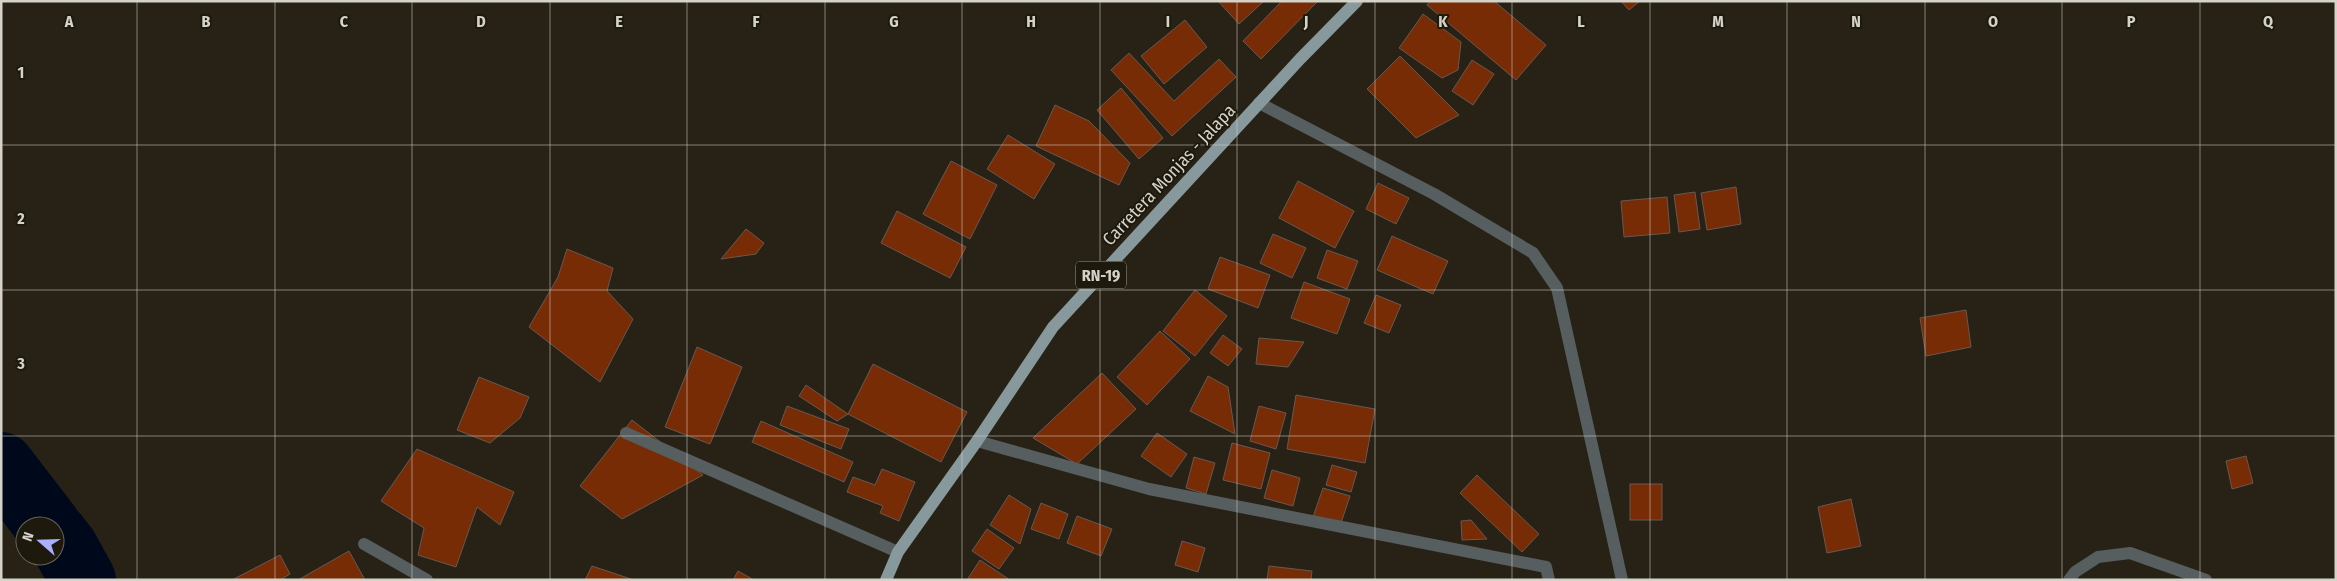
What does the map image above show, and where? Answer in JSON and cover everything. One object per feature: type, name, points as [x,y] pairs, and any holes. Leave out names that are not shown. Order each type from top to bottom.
[{"type":"main road","name":"Carretera Monjas - Jalapa","points":[[886,580],[898,552],[977,441],[1053,327],[1259,103],[1357,1]]},
{"type":"street","points":[[1259,103],[1434,194],[1533,252],[1557,288],[1622,580]]},
{"type":"street","points":[[626,433],[898,552]]},
{"type":"street","points":[[977,441],[1149,489],[1546,567],[1549,580]]},
{"type":"street","points":[[364,544],[427,580]]},
{"type":"street","points":[[2069,580],[2074,572],[2098,557],[2130,553],[2206,580]]},
{"type":"building","points":[[1218,1],[1264,1],[1239,24]]},
{"type":"building","points":[[1282,1],[1318,1],[1261,59],[1243,41]]},
{"type":"building","points":[[1430,1],[1494,1],[1546,45],[1516,80],[1427,5]]},
{"type":"building","points":[[1621,1],[1640,1],[1629,10]]},
{"type":"building","points":[[1423,14],[1461,42],[1458,70],[1442,78],[1399,48]]},
{"type":"building","points":[[1185,20],[1207,47],[1164,84],[1141,56]]},
{"type":"building","points":[[1129,53],[1174,101],[1219,59],[1236,77],[1172,136],[1111,70]]},
{"type":"building","points":[[1400,56],[1459,115],[1416,138],[1367,89]]},
{"type":"building","points":[[1472,60],[1494,74],[1473,105],[1452,91]]},
{"type":"building","points":[[1121,88],[1163,138],[1139,159],[1097,110]]},
{"type":"building","points":[[1055,105],[1089,121],[1130,163],[1119,185],[1036,146]]},
{"type":"building","points":[[1008,135],[1055,164],[1034,199],[987,169]]},
{"type":"building","points":[[951,161],[997,185],[970,239],[923,214]]},
{"type":"building","points":[[1298,181],[1354,211],[1335,248],[1279,218]]},
{"type":"building","points":[[1378,183],[1409,198],[1396,224],[1366,209]]},
{"type":"building","points":[[1736,187],[1741,224],[1707,230],[1701,193]]},
{"type":"building","points":[[1695,192],[1700,229],[1679,232],[1674,195]]},
{"type":"building","points":[[1667,197],[1670,233],[1624,237],[1621,201]]},
{"type":"building","points":[[897,211],[966,247],[950,278],[881,243]]},
{"type":"building","points":[[746,229],[764,243],[756,254],[721,259]]},
{"type":"building","points":[[1273,234],[1306,248],[1292,278],[1260,263]]},
{"type":"building","points":[[1392,236],[1448,261],[1433,294],[1377,270]]},
{"type":"building","points":[[567,249],[613,268],[607,291],[633,319],[600,382],[529,327],[558,277]]},
{"type":"building","points":[[1327,250],[1358,261],[1347,289],[1317,278]]},
{"type":"building","points":[[1220,257],[1270,275],[1258,308],[1208,289]]},
{"type":"building","points":[[1304,282],[1350,299],[1337,334],[1291,318]]},
{"type":"building","points":[[1195,290],[1227,316],[1195,356],[1163,331]]},
{"type":"building","points":[[1376,295],[1401,305],[1389,333],[1364,323]]},
{"type":"building","points":[[1966,310],[1971,347],[1926,356],[1920,318]]},
{"type":"building","points":[[1160,331],[1190,359],[1147,405],[1117,377]]},
{"type":"building","points":[[1223,335],[1242,349],[1228,366],[1210,353]]},
{"type":"building","points":[[1259,338],[1304,342],[1288,367],[1256,364]]},
{"type":"building","points":[[697,347],[742,367],[710,444],[665,427]]},
{"type":"building","points":[[873,364],[967,412],[941,462],[848,414]]},
{"type":"building","points":[[1102,373],[1136,409],[1077,464],[1033,438]]},
{"type":"building","points":[[1208,376],[1228,387],[1235,434],[1190,411]]},
{"type":"building","points":[[479,377],[529,397],[520,418],[490,443],[457,430]]},
{"type":"building","points":[[806,385],[848,414],[837,421],[799,396]]},
{"type":"building","points":[[1296,395],[1375,409],[1365,463],[1287,449]]},
{"type":"building","points":[[787,406],[849,429],[841,449],[780,425]]},
{"type":"building","points":[[1259,406],[1286,413],[1276,449],[1250,441]]},
{"type":"building","points":[[632,420],[703,475],[622,519],[580,486]]},
{"type":"building","points":[[761,421],[853,462],[844,482],[752,442]]},
{"type":"building","points":[[1157,433],[1187,454],[1171,477],[1141,456]]},
{"type":"building","points":[[1232,443],[1270,453],[1261,489],[1223,480]]},
{"type":"building","points":[[417,449],[514,492],[500,525],[477,507],[456,567],[418,555],[424,528],[381,501]]},
{"type":"building","points":[[2246,456],[2253,483],[2232,489],[2226,461]]},
{"type":"building","points":[[1194,457],[1215,463],[1206,494],[1186,488]]},
{"type":"building","points":[[1332,465],[1357,472],[1351,492],[1326,485]]},
{"type":"building","points":[[882,469],[915,482],[899,521],[880,513],[883,506],[847,492],[853,477],[875,485]]},
{"type":"building","points":[[1272,470],[1300,478],[1293,506],[1264,498]]},
{"type":"building","points":[[1477,475],[1539,534],[1522,552],[1460,493]]},
{"type":"building","points":[[1630,484],[1662,484],[1662,520],[1630,520]]},
{"type":"building","points":[[1323,488],[1350,496],[1340,526],[1313,517]]},
{"type":"building","points":[[1009,495],[1031,509],[1020,544],[990,525]]},
{"type":"building","points":[[1851,499],[1861,546],[1827,553],[1818,507]]},
{"type":"building","points":[[1041,503],[1068,514],[1059,539],[1031,529]]},
{"type":"building","points":[[1077,516],[1112,529],[1101,556],[1067,543]]},
{"type":"building","points":[[1471,520],[1487,539],[1462,540],[1461,521]]},
{"type":"building","points":[[987,529],[1014,548],[999,569],[972,551]]},
{"type":"building","points":[[1182,541],[1205,548],[1198,572],[1175,565]]},
{"type":"building","points":[[349,551],[365,580],[298,580]]},
{"type":"building","points":[[280,555],[290,574],[280,580],[232,580]]},
{"type":"building","points":[[980,560],[1010,580],[967,580]]},
{"type":"building","points":[[592,566],[634,580],[585,580]]},
{"type":"building","points":[[1269,566],[1312,571],[1311,580],[1267,580]]},
{"type":"building","points":[[738,571],[754,580],[733,580]]},
{"type":"waterway","points":[[1,465],[40,516]]},
{"type":"waterway","points":[[65,548],[83,580]]}]
